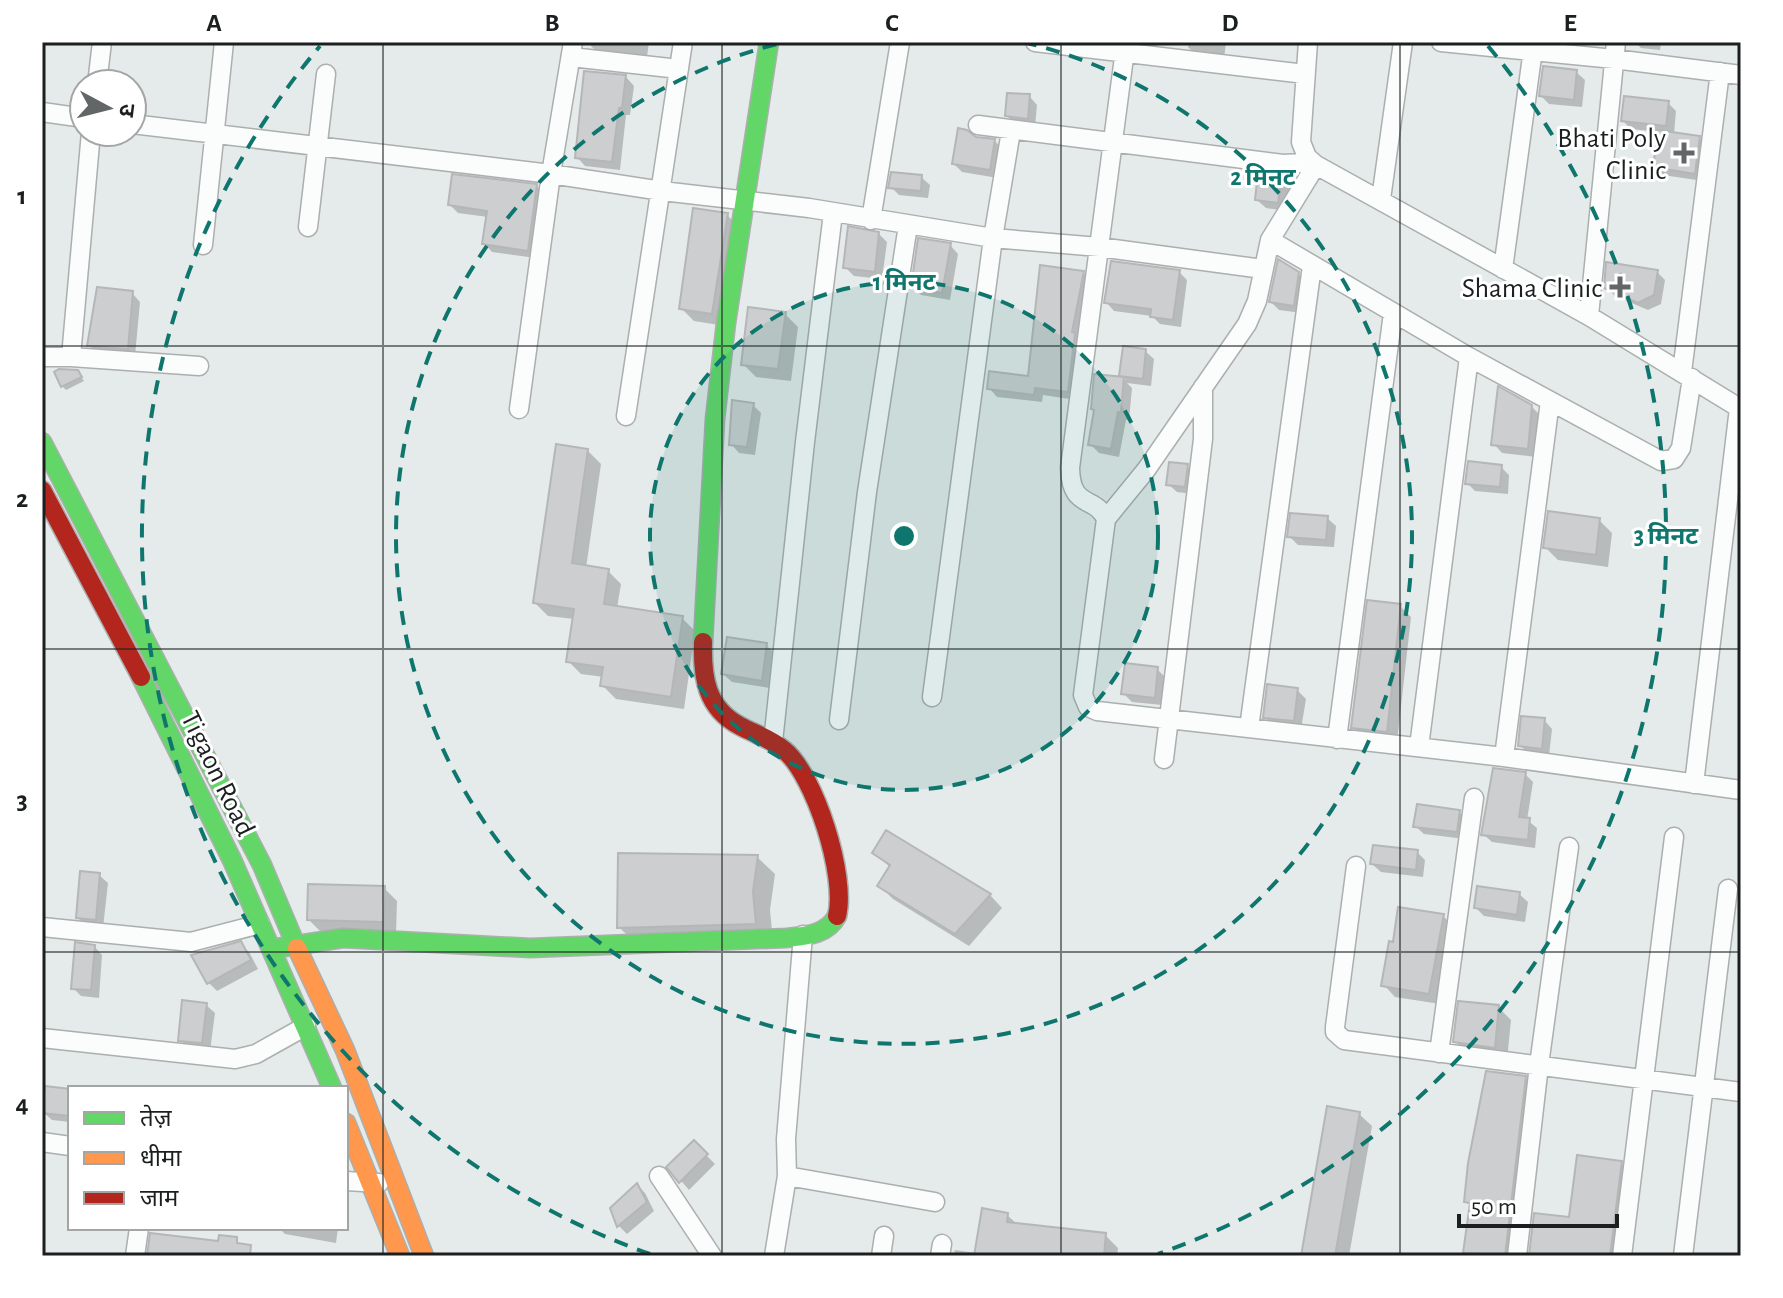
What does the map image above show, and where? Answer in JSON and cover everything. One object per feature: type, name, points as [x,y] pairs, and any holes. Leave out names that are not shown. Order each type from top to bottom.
[{"type":"street","points":[[99,68],[102,42]]},
{"type":"street","points":[[203,245],[224,42]]},
{"type":"street","points":[[626,416],[683,42]]},
{"type":"street","points":[[271,949],[356,938],[571,947],[803,935],[827,928],[836,919],[838,879],[831,844],[807,781],[789,753],[731,722],[717,711],[708,699],[702,669],[715,419],[769,42]]},
{"type":"street","points":[[871,220],[900,42]]},
{"type":"street","points":[[1035,42],[1126,47],[1305,74]]},
{"type":"street","points":[[1308,42],[1301,134],[1312,161],[1589,316],[1740,408],[1694,784]]},
{"type":"street","points":[[1381,199],[1403,42]]},
{"type":"street","points":[[1441,42],[1615,50],[1741,75]]},
{"type":"street","points":[[1106,519],[1102,511],[1081,499],[1074,491],[1070,468],[1126,47]]},
{"type":"street","points":[[1503,269],[1533,47]]},
{"type":"street","points":[[519,409],[551,174],[572,50],[679,69]]},
{"type":"street","points":[[1589,316],[1615,50]]},
{"type":"street","points":[[1270,240],[1469,357],[1654,459],[1674,459],[1681,448],[1720,72]]},
{"type":"street","points":[[308,227],[326,74]]},
{"type":"street","points":[[42,112],[68,116]]},
{"type":"street","points":[[978,125],[1283,164],[1312,161]]},
{"type":"street","points":[[148,126],[551,174],[993,238],[1099,247],[1263,269]]},
{"type":"street","points":[[932,697],[993,238],[1011,131]]},
{"type":"street","points":[[71,357],[90,148]]},
{"type":"street","points":[[1312,161],[1270,240],[1253,313],[1134,486],[1106,519],[1084,702],[1097,711],[1504,757],[1741,790]]},
{"type":"street","points":[[773,742],[833,213]]},
{"type":"street","points":[[839,720],[867,492],[908,225]]},
{"type":"street","points":[[1249,728],[1312,266]]},
{"type":"street","points":[[1337,739],[1393,313]]},
{"type":"street","points":[[42,357],[199,366]]},
{"type":"street","points":[[1419,747],[1469,357]]},
{"type":"street","points":[[1164,759],[1203,439],[1203,387]]},
{"type":"street","points":[[1504,757],[1550,401]]},
{"type":"street","name":"Tigaon Road","points":[[42,442],[95,539],[277,900],[345,1050],[424,1256]]},
{"type":"street","name":"Tigaon Road","points":[[42,490],[173,742],[260,924],[331,1086]]},
{"type":"street","points":[[1439,1053],[1474,798]]},
{"type":"street","points":[[1622,1256],[1674,837]]},
{"type":"street","points":[[1517,1256],[1569,847]]},
{"type":"street","points":[[1356,866],[1335,1032],[1339,1037],[1351,1043],[1741,1092]]},
{"type":"street","points":[[1683,1256],[1701,1088],[1728,889]]},
{"type":"street","points":[[42,927],[191,942],[260,924]]},
{"type":"street","points":[[774,1256],[787,1176],[786,1139],[803,935]]},
{"type":"street","points":[[42,1038],[235,1059],[256,1054],[306,1026]]},
{"type":"street","points":[[348,1128],[400,1256]]},
{"type":"street","points":[[42,1142],[68,1146]]},
{"type":"street","points":[[659,1176],[712,1256]]},
{"type":"street","points":[[787,1176],[935,1202]]},
{"type":"street","points":[[348,1181],[371,1184],[395,1181]]},
{"type":"street","points":[[135,1256],[139,1230]]},
{"type":"street","points":[[881,1256],[884,1236]]},
{"type":"building","points":[[1543,66],[1577,70],[1574,100],[1539,96]]},
{"type":"building","points":[[584,71],[626,75],[612,162],[575,158]]},
{"type":"building","points":[[1007,93],[1030,94],[1028,119],[1005,116]]},
{"type":"building","points":[[1624,96],[1669,101],[1666,126],[1621,121]]},
{"type":"building","points":[[958,128],[976,137],[995,139],[990,170],[952,164]]},
{"type":"building","points":[[1658,130],[1700,136],[1695,174],[1653,167]]},
{"type":"building","points":[[891,172],[922,175],[921,191],[888,188]]},
{"type":"building","points":[[1258,173],[1282,176],[1278,203],[1255,200]]},
{"type":"building","points":[[452,174],[537,184],[528,251],[482,244],[487,211],[448,205]]},
{"type":"building","points":[[693,208],[728,213],[712,314],[679,309]]},
{"type":"building","points":[[848,226],[879,232],[875,272],[843,268]]},
{"type":"building","points":[[918,238],[951,243],[942,293],[911,287]]},
{"type":"building","points":[[1278,259],[1299,272],[1294,306],[1269,302]]},
{"type":"building","points":[[1111,261],[1180,270],[1173,320],[1150,317],[1151,309],[1104,303]]},
{"type":"building","points":[[1606,262],[1658,270],[1654,295],[1638,303],[1604,288]]},
{"type":"building","points":[[1040,265],[1084,271],[1072,332],[1075,333],[1068,392],[1035,388],[1034,395],[987,389],[989,371],[1028,376]]},
{"type":"building","points":[[97,287],[133,291],[128,349],[87,346]]},
{"type":"building","points":[[748,307],[786,312],[778,369],[741,365]]},
{"type":"building","points":[[1123,346],[1146,349],[1143,379],[1119,376]]},
{"type":"building","points":[[59,369],[78,370],[82,377],[61,387],[54,372]]},
{"type":"building","points":[[1094,374],[1124,377],[1121,412],[1118,412],[1111,449],[1088,445],[1094,410],[1091,409]]},
{"type":"building","points":[[1498,386],[1532,405],[1528,449],[1491,445]]},
{"type":"building","points":[[732,400],[754,403],[747,447],[729,445]]},
{"type":"building","points":[[556,444],[588,449],[572,563],[609,569],[604,604],[683,616],[671,697],[600,686],[603,667],[566,662],[574,609],[533,603]]},
{"type":"building","points":[[1468,461],[1502,465],[1500,487],[1465,484]]},
{"type":"building","points":[[1169,462],[1188,464],[1185,487],[1166,485]]},
{"type":"building","points":[[1548,511],[1600,518],[1596,555],[1543,548]]},
{"type":"building","points":[[1290,513],[1328,516],[1326,540],[1287,537]]},
{"type":"building","points":[[1367,600],[1401,604],[1387,732],[1351,728]]},
{"type":"building","points":[[727,637],[767,643],[762,681],[721,674]]},
{"type":"building","points":[[1125,663],[1158,667],[1155,698],[1121,694]]},
{"type":"building","points":[[1267,684],[1298,688],[1294,721],[1263,718]]},
{"type":"building","points":[[1521,716],[1545,718],[1542,749],[1518,746]]},
{"type":"building","points":[[1493,768],[1526,772],[1519,817],[1530,818],[1528,840],[1481,835]]},
{"type":"building","points":[[1417,804],[1460,810],[1457,832],[1413,827]]},
{"type":"building","points":[[886,830],[991,894],[955,934],[877,886],[890,865],[872,853]]},
{"type":"building","points":[[1373,845],[1418,850],[1416,870],[1370,864]]},
{"type":"building","points":[[618,853],[758,855],[753,892],[756,924],[617,928]]},
{"type":"building","points":[[80,871],[100,873],[96,920],[76,918]]},
{"type":"building","points":[[308,884],[385,886],[384,922],[307,920]]},
{"type":"building","points":[[1477,886],[1520,892],[1517,915],[1474,908]]},
{"type":"building","points":[[1398,907],[1444,914],[1429,994],[1381,986],[1389,941],[1393,942]]},
{"type":"building","points":[[241,941],[251,960],[207,984],[191,955]]},
{"type":"building","points":[[75,942],[95,945],[91,990],[71,989]]},
{"type":"building","points":[[182,1000],[207,1003],[202,1043],[178,1041]]},
{"type":"building","points":[[1458,1001],[1499,1005],[1495,1048],[1453,1042]]},
{"type":"building","points":[[1486,1071],[1526,1076],[1505,1256],[1463,1253],[1470,1203],[1464,1202],[1468,1163]]},
{"type":"building","points":[[45,1086],[68,1089],[68,1116],[42,1113]]},
{"type":"building","points":[[1327,1106],[1360,1112],[1335,1256],[1301,1256]]},
{"type":"building","points":[[694,1140],[708,1154],[679,1183],[666,1167]]},
{"type":"building","points":[[1577,1155],[1622,1161],[1610,1256],[1529,1256],[1534,1213],[1569,1217]]},
{"type":"building","points":[[637,1183],[647,1202],[617,1227],[610,1208]]},
{"type":"building","points":[[982,1208],[1008,1213],[1007,1222],[1106,1233],[1104,1256],[974,1256]]},
{"type":"building","points":[[150,1233],[218,1241],[219,1235],[237,1237],[237,1243],[251,1245],[250,1256],[147,1256]]},
{"type":"traffic: fast","points":[[703,642],[715,419],[726,323],[769,42]]},
{"type":"traffic: fast","points":[[42,442],[262,865],[297,948]]},
{"type":"traffic: fast","points":[[141,677],[232,860],[331,1086]]},
{"type":"traffic: fast","points":[[271,949],[343,938],[530,948],[786,938],[821,931],[837,916]]},
{"type":"traffic: slow","points":[[297,948],[345,1050],[424,1256]]},
{"type":"traffic: slow","points":[[348,1128],[400,1256]]},
{"type":"traffic: jam","points":[[42,490],[141,677]]},
{"type":"traffic: jam","points":[[703,642],[705,679],[713,701],[729,719],[784,750],[807,781],[833,853],[839,899],[837,916]]},
{"type":"place","name":"Bhati Poly Clinic","points":[[1684,153]]},
{"type":"place","name":"Shama Clinic","points":[[1620,287]]}]
